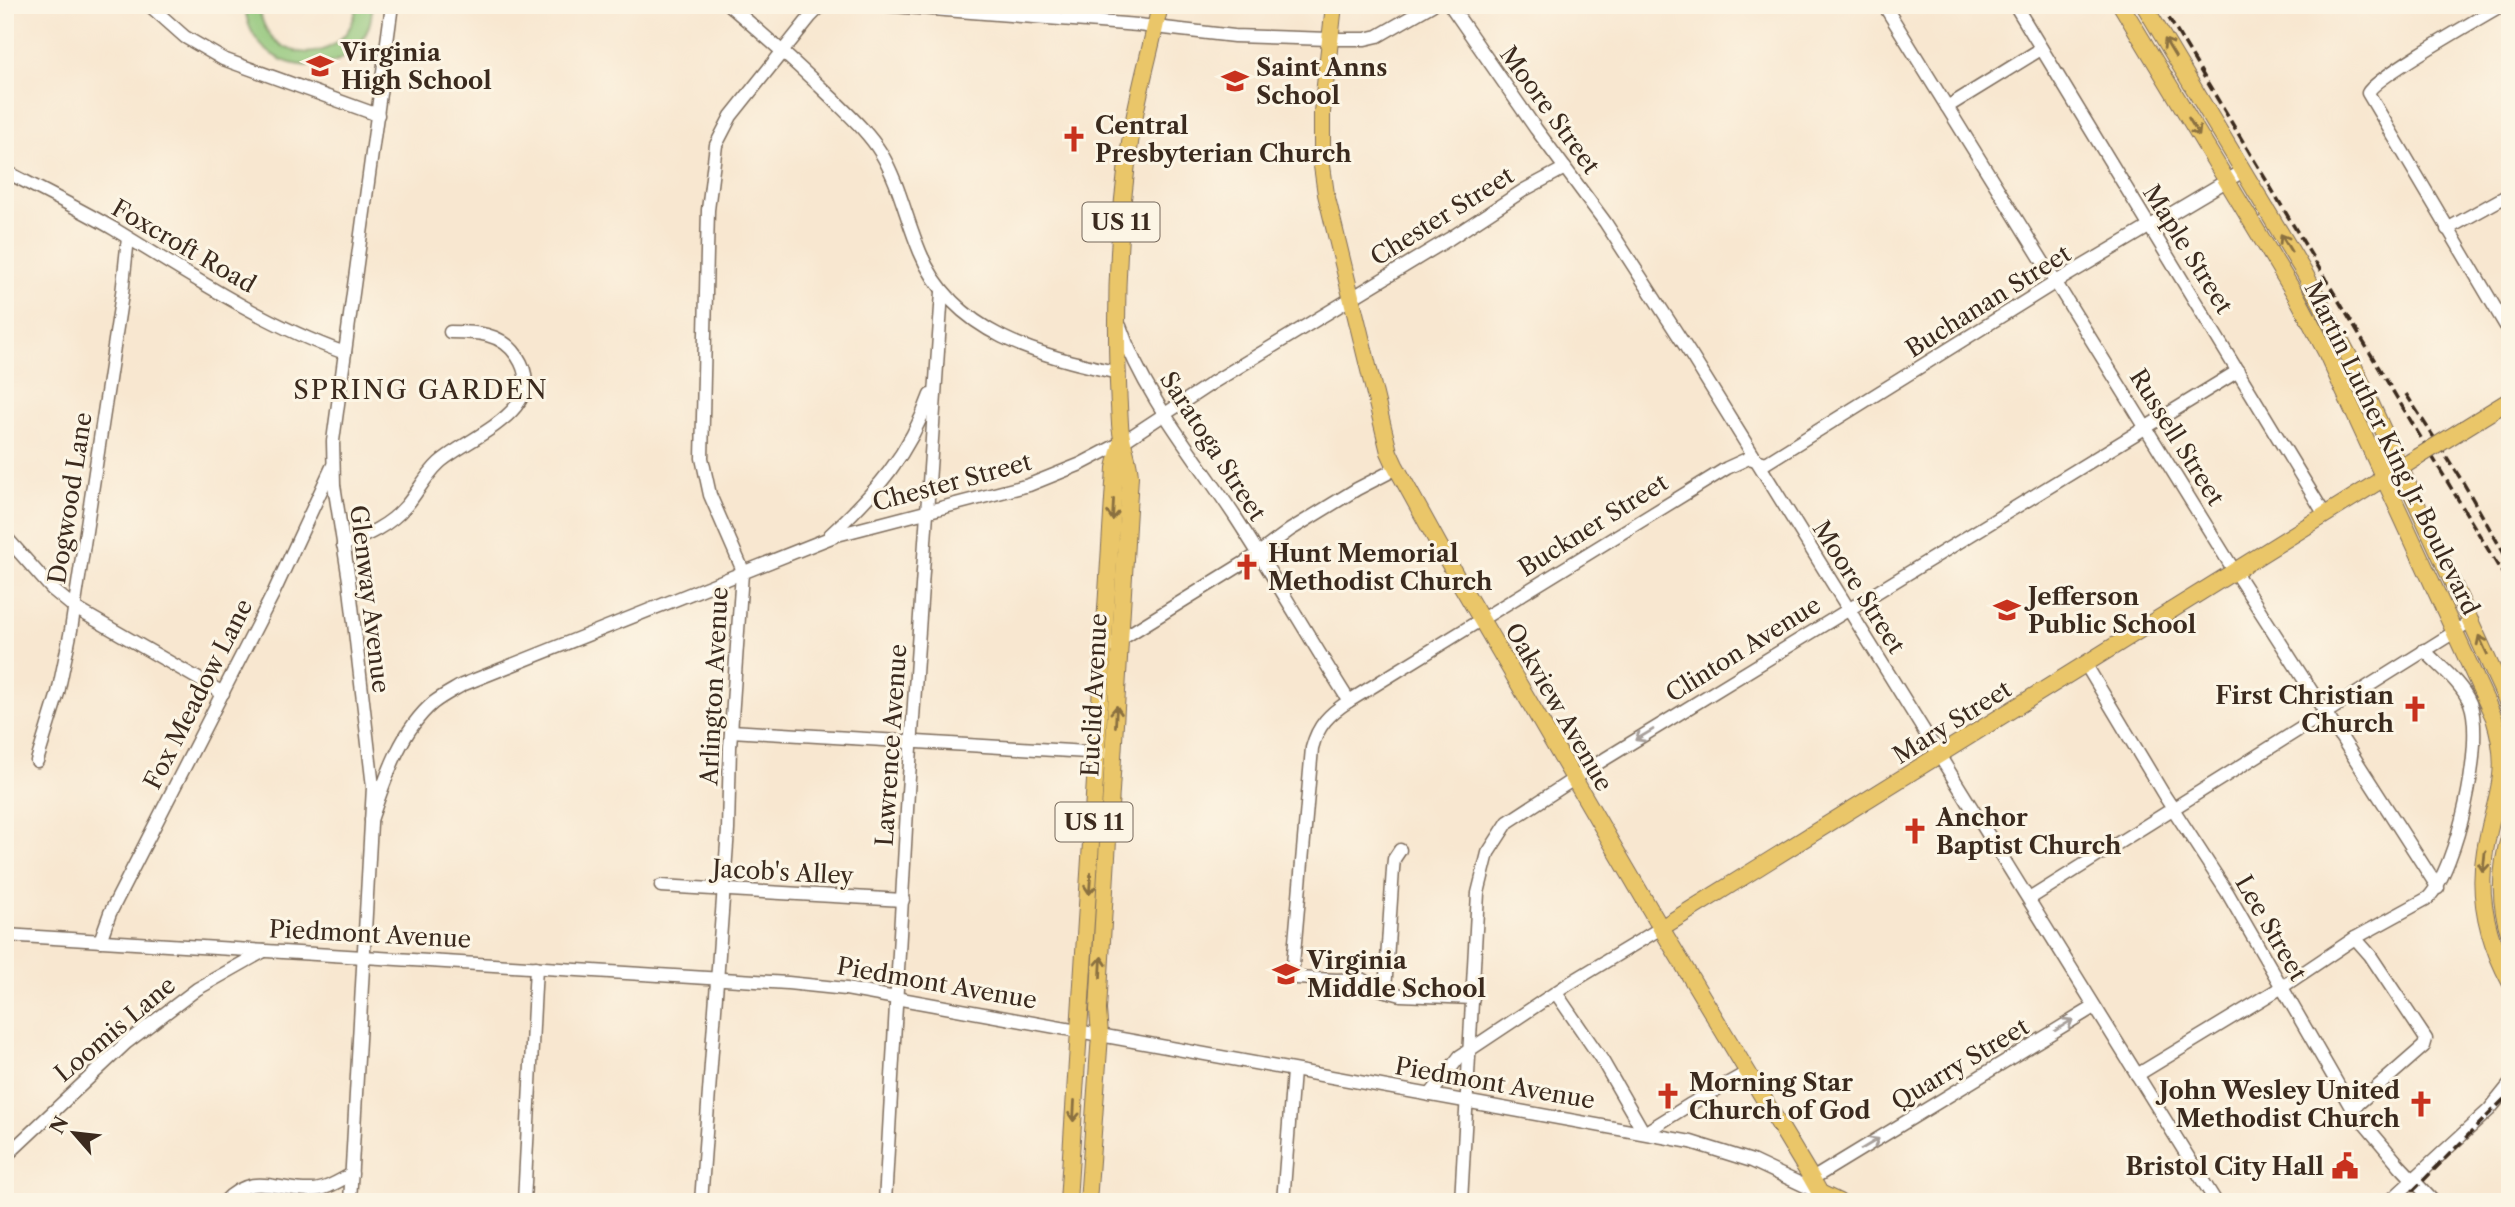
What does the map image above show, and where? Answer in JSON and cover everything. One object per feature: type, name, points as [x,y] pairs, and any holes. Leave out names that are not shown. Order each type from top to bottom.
[{"type":"main road","name":"Euclid Avenue","points":[[1106,753],[1105,649],[1130,476],[1130,465],[1121,443],[1118,253],[1132,134],[1160,5]]},
{"type":"main road","name":"Oakview Avenue","points":[[1334,5],[1321,114],[1322,166],[1326,194],[1351,297],[1395,465],[1481,619],[1661,928],[1816,1186]]},
{"type":"main road","name":"Martin Luther King Jr Boulevard","points":[[2122,5],[2303,308],[2385,477],[2494,718],[2502,750],[2501,786],[2484,853],[2482,888],[2492,943],[2510,982]]},
{"type":"main road","name":"Martin Luther King Jr Boulevard","points":[[2144,5],[2317,296],[2351,360],[2510,708]]},
{"type":"main road","name":"Mary Street","points":[[1661,928],[2510,400]]},
{"type":"main road","name":"Euclid Avenue","points":[[1068,1202],[1079,1031],[1100,847],[1106,753],[1120,640],[1118,547]]},
{"type":"main road","points":[[2510,834],[2503,864],[2501,892],[2510,936]]},
{"type":"main road","name":"Euclid Avenue","points":[[1088,1202],[1100,1035],[1100,847]]},
{"type":"main road","name":"Piedmont Avenue","points":[[1816,1186],[1839,1202]]},
{"type":"street","points":[[149,5],[184,37],[223,59],[378,116]]},
{"type":"street","name":"Glenway Avenue","points":[[350,1202],[373,787],[332,466],[335,414],[392,5]]},
{"type":"street","points":[[729,5],[853,118],[881,153],[920,253],[942,292],[966,316],[1019,344],[1119,373]]},
{"type":"street","points":[[802,5],[808,5]]},
{"type":"street","name":"Arlington Avenue","points":[[701,1202],[724,890],[742,573],[710,495],[702,458],[708,210],[713,159],[723,128],[822,5]]},
{"type":"street","points":[[880,5],[1234,36],[1330,39],[1365,39],[1378,36],[1432,5]]},
{"type":"street","name":"Moore Street","points":[[1450,5],[1635,269],[2216,1202]]},
{"type":"street","name":"Russell Street","points":[[1884,5],[2235,572],[2438,888]]},
{"type":"street","name":"Maple Street","points":[[2015,5],[2325,515]]},
{"type":"street","points":[[2502,5],[2387,76],[2368,93],[2510,333]]},
{"type":"street","points":[[1947,107],[2041,49]]},
{"type":"street","name":"Chester Street","points":[[371,820],[384,782],[413,726],[441,697],[475,679],[825,540],[900,517],[1029,485],[1121,443],[1212,383],[1524,190],[1565,168]]},
{"type":"street","name":"Foxcroft Road","points":[[5,171],[266,318],[310,341],[345,353]]},
{"type":"street","name":"Buchanan Street","points":[[1755,460],[1766,463],[2056,282],[2243,172]]},
{"type":"street","points":[[2448,229],[2510,194]]},
{"type":"street","name":"Dogwood Lane","points":[[37,761],[58,693],[75,608],[128,238]]},
{"type":"street","name":"Lawrence Avenue","points":[[885,1202],[942,292]]},
{"type":"street","name":"Saratoga Street","points":[[1117,316],[1136,366],[1349,701]]},
{"type":"street","points":[[343,545],[387,524],[408,504],[440,461],[498,424],[521,398],[524,387],[522,367],[509,346],[477,332],[450,332]]},
{"type":"street","name":"Clinton Avenue","points":[[1461,1202],[1478,893],[1488,853],[1508,822],[1574,778],[2238,371]]},
{"type":"street","points":[[825,540],[866,502],[895,464],[925,409],[935,377]]},
{"type":"street","name":"Buckner Street","points":[[1385,991],[1361,979],[1296,978],[1292,972],[1312,748],[1315,736],[1325,719],[1349,701],[1727,468],[1749,458],[1755,460]]},
{"type":"street","points":[[1105,649],[1258,554],[1290,530],[1388,473],[1395,465]]},
{"type":"street","name":"Fox Meadow Lane","points":[[100,940],[110,913],[273,594],[332,466]]},
{"type":"street","points":[[5,536],[52,589],[75,608],[223,693]]},
{"type":"street","points":[[2029,899],[2472,621]]},
{"type":"street","points":[[2137,1075],[2282,987],[2356,938],[2428,898],[2438,888],[2456,840],[2466,799],[2474,727],[2466,696],[2424,650]]},
{"type":"street","name":"Lee Street","points":[[2086,665],[2227,892],[2352,1109],[2434,1202]]},
{"type":"street","points":[[731,731],[1106,753]]},
{"type":"street","points":[[1400,850],[1394,859],[1385,991],[1401,995],[1473,998]]},
{"type":"street","name":"Jacob's Alley","points":[[661,886],[903,901]]},
{"type":"street","name":"Mary Street","points":[[1430,1095],[1461,1056],[1661,928]]},
{"type":"street","name":"Piedmont Avenue","points":[[5,935],[828,986],[1644,1133],[1726,1152],[1816,1186]]},
{"type":"street","points":[[2352,1109],[2424,1046],[2426,1039],[2356,938]]},
{"type":"street","name":"Loomis Lane","points":[[5,1157],[126,1043],[197,989],[265,950]]},
{"type":"street","points":[[524,1202],[536,967]]},
{"type":"street","points":[[1556,993],[1602,1060],[1644,1133],[1748,1072]]},
{"type":"street","name":"Quarry Street","points":[[1816,1186],[2094,1007]]},
{"type":"street","points":[[1283,1202],[1293,1071]]},
{"type":"street","points":[[2389,1202],[2489,1110],[2510,1084]]},
{"type":"street","points":[[224,1202],[233,1192],[258,1184],[313,1190],[352,1174]]},
{"type":"green space","points":[[245,5],[259,5],[265,26],[276,41],[290,50],[307,53],[324,50],[339,41],[350,26],[357,5],[372,5],[367,32],[353,51],[333,62],[310,66],[287,62],[267,51],[252,32]]},
{"type":"railway","points":[[2161,5],[2510,586]]},
{"type":"railway","points":[[2406,394],[2464,484],[2510,564]]},
{"type":"railway","points":[[2402,1202],[2510,1093]]},
{"type":"place","name":"Virginia High School","points":[[320,66]]},
{"type":"place","name":"Saint Anns School","points":[[1235,81]]},
{"type":"place","name":"Central Presbyterian Church","points":[[1074,139]]},
{"type":"place","name":"Hunt Memorial Methodist Church","points":[[1247,567]]},
{"type":"place","name":"Jefferson Public School","points":[[2007,610]]},
{"type":"place","name":"First Christian Church","points":[[2415,709]]},
{"type":"place","name":"Anchor Baptist Church","points":[[1915,831]]},
{"type":"place","name":"Virginia Middle School","points":[[1286,974]]},
{"type":"place","name":"Morning Star Church of God","points":[[1668,1096]]},
{"type":"place","name":"John Wesley United Methodist Church","points":[[2421,1104]]},
{"type":"place","name":"Bristol City Hall","points":[[2345,1166]]},
{"type":"district","name":"SPRING GARDEN","points":[[421,390]]}]
